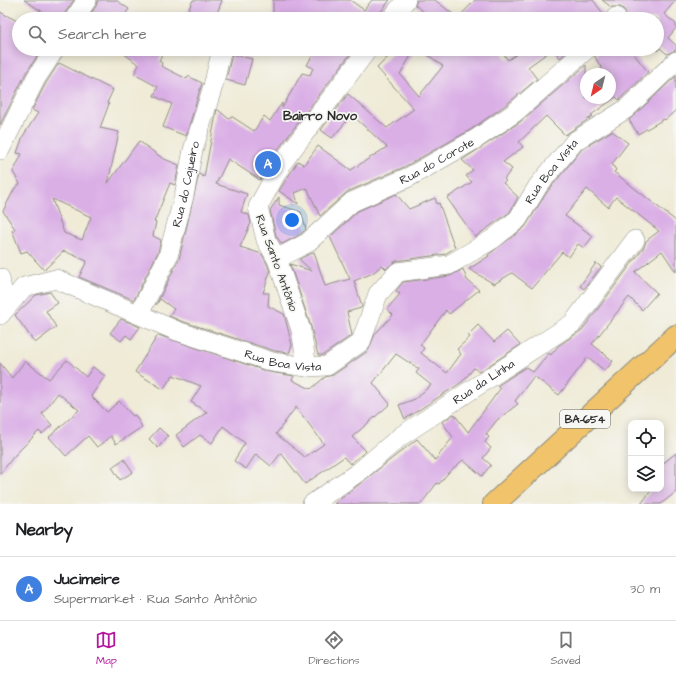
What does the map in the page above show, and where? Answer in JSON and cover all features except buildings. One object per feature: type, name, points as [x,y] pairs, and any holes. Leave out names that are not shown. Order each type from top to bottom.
[{"type":"main road","name":"BA-654","points":[[494,504],[676,336]]},
{"type":"street","points":[[79,12],[87,0]]},
{"type":"street","points":[[397,12],[406,0]]},
{"type":"street","points":[[0,150],[36,78],[50,56]]},
{"type":"street","name":"Rua do Cajueiro","points":[[139,314],[168,256],[184,196],[193,150],[213,86],[220,56]]},
{"type":"street","name":"Rua Santo Antônio","points":[[307,367],[301,330],[277,258],[266,240],[258,207],[282,163],[363,56]]},
{"type":"street","name":"Rua do Corote","points":[[277,258],[307,243],[352,202],[409,177],[476,139],[514,113],[579,56]]},
{"type":"street","name":"Rua Boa Vista","points":[[2,312],[24,287],[56,279],[177,331],[272,362],[307,367],[327,366],[361,342],[378,294],[398,272],[449,265],[493,239],[518,219],[538,186],[575,141],[626,109],[676,61]]},
{"type":"street","name":"Rua da Linha","points":[[312,504],[360,471],[401,436],[573,323],[635,240]]},
{"type":"street","points":[[0,278],[2,312]]},
{"type":"place","name":"Jucimeire","points":[[268,164]]},
{"type":"district","name":"Bairro Novo","points":[[320,115]]}]
